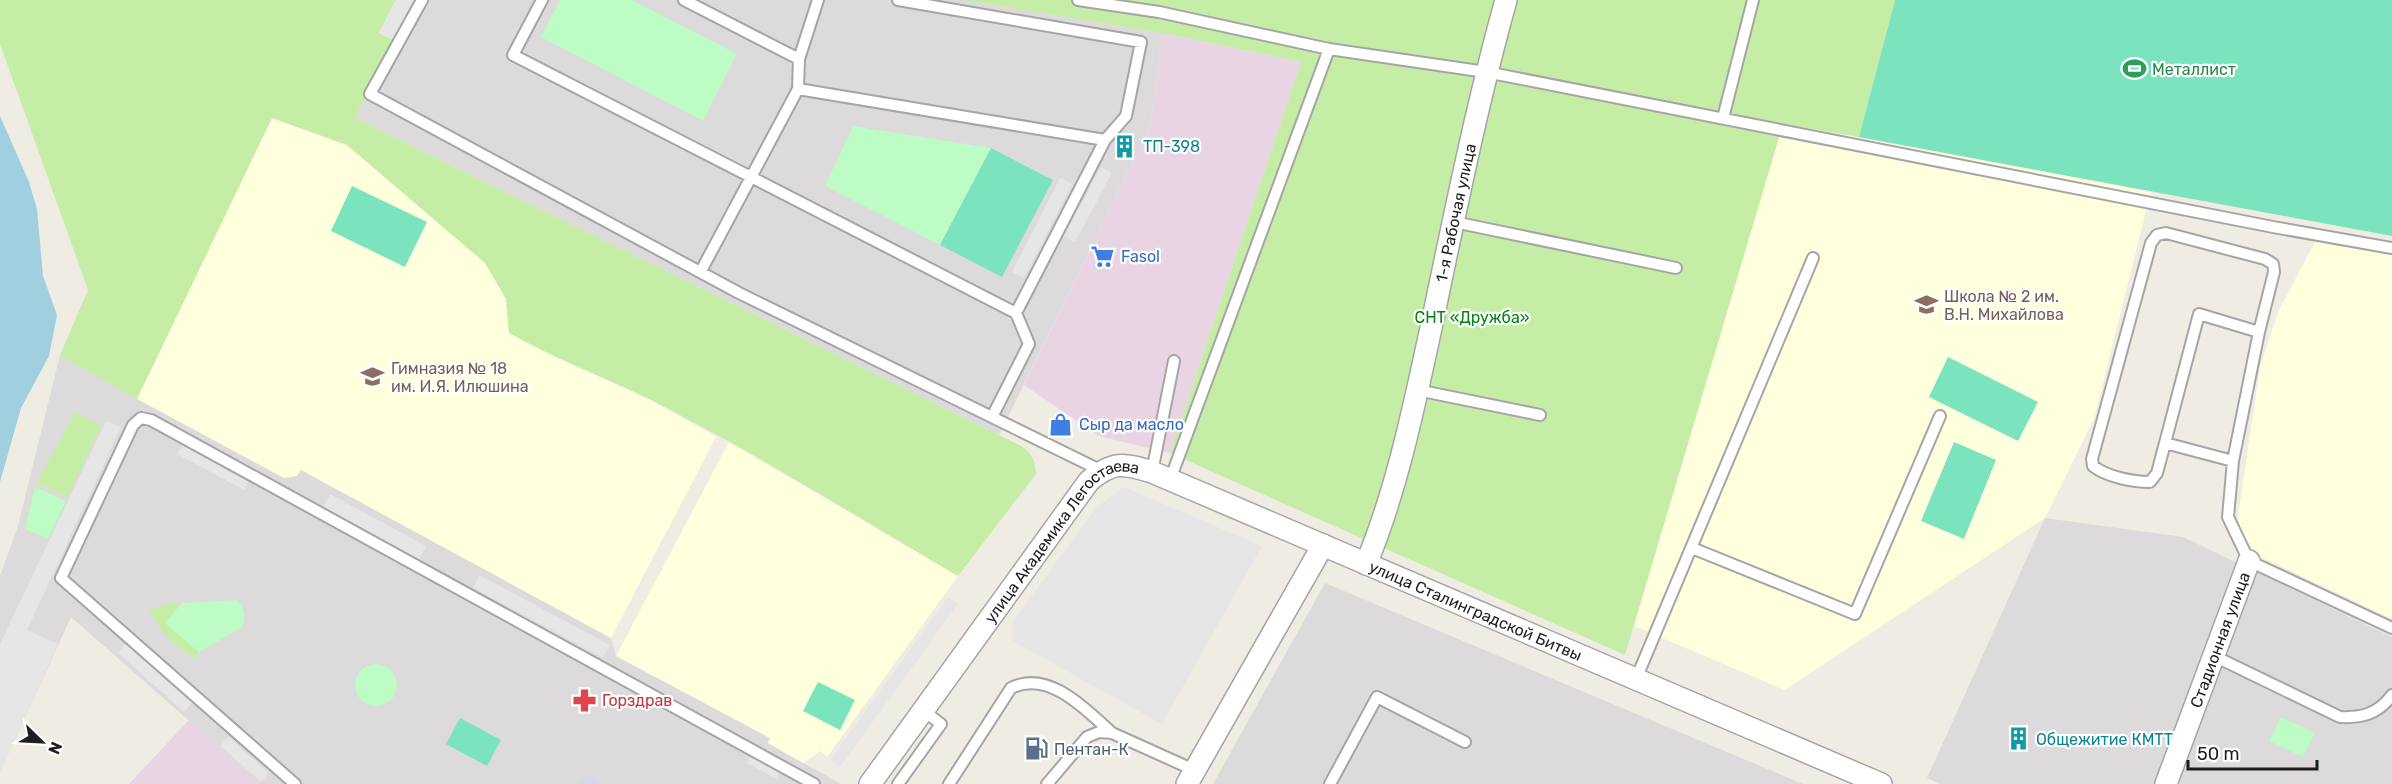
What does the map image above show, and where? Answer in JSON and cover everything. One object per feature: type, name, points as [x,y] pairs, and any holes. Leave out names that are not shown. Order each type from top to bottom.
[{"type":"street","name":"1-я Рабочая улица","points":[[1366,564],[1379,532],[1417,390],[1486,72],[1506,0]]},
{"type":"street","name":"улица Академика Легостаева","points":[[870,784],[1089,481],[1102,471],[1117,464],[1132,466],[1161,476],[1323,545]]},
{"type":"street","name":"улица Сталинградской Битвы","points":[[1323,545],[1877,783]]},
{"type":"street","points":[[1191,777],[1323,545]]},
{"type":"street","name":"Стадионная улица","points":[[2166,784],[2249,561]]},
{"type":"lane","points":[[422,0],[370,94],[740,293],[1102,471]]},
{"type":"lane","points":[[542,0],[513,55],[1016,313],[1029,344],[992,417]]},
{"type":"lane","points":[[684,0],[799,59]]},
{"type":"lane","points":[[700,271],[798,89],[799,59],[818,0]]},
{"type":"lane","points":[[898,0],[958,5],[1141,42],[1126,116],[1105,140],[1016,313]]},
{"type":"lane","points":[[1078,0],[1159,12],[1329,49],[1486,72],[2273,227],[2392,248]]},
{"type":"lane","points":[[1159,12],[1161,0]]},
{"type":"lane","points":[[1723,118],[1753,0]]},
{"type":"lane","points":[[1161,476],[1329,49]]},
{"type":"lane","points":[[798,89],[1105,140]]},
{"type":"lane","points":[[1454,222],[1676,268]]},
{"type":"lane","points":[[2259,332],[2199,314],[2157,473],[2150,482],[2139,482],[2099,471],[2093,466],[2092,459],[2151,243],[2157,235],[2166,233],[2265,259],[2273,264],[2274,272],[2259,332],[2233,461],[2228,517],[2249,561],[2392,628]]},
{"type":"lane","points":[[1636,679],[1813,258]]},
{"type":"lane","points":[[1161,476],[1174,361]]},
{"type":"lane","points":[[1417,390],[1539,414]]},
{"type":"lane","points":[[1692,548],[1855,614],[1940,416]]},
{"type":"lane","points":[[295,784],[61,578],[133,425],[141,418],[151,420],[809,783]]},
{"type":"lane","points":[[2164,443],[2233,461]]},
{"type":"lane","points":[[2214,656],[2340,717],[2365,715],[2387,701],[2392,695]]},
{"type":"lane","points":[[949,784],[1011,688],[1023,682],[1036,681],[1057,690],[1080,705],[1112,733],[1191,777]]},
{"type":"lane","points":[[1330,784],[1377,697],[1465,742]]},
{"type":"lane","points":[[898,784],[941,724],[924,711]]},
{"type":"lane","points":[[1047,784],[1088,737],[1099,732],[1112,733]]},
{"type":"shaded area","points":[[396,0],[963,0],[1162,33],[1150,127],[999,435],[355,118],[393,41]]},
{"type":"shaded area","points":[[396,0],[414,0],[393,40],[379,33]]},
{"type":"shaded area","points":[[1162,33],[1301,62],[1170,453],[1099,436],[1024,385],[1150,127]]},
{"type":"shaded area","name":"Гимназия № 18 им. И.Я. Илюшина","points":[[272,118],[347,145],[485,263],[506,299],[509,333],[548,354],[653,401],[716,437],[611,638],[301,470],[297,476],[284,478],[137,399]]},
{"type":"shaded area","name":"Школа № 2 им. В.Н. Михайлова","points":[[1783,124],[2151,191],[2094,419],[2045,518],[1785,690],[1634,626]]},
{"type":"shaded area","points":[[1101,167],[1112,173],[1075,242],[1064,236]]},
{"type":"shaded area","points":[[1060,178],[1072,184],[1024,278],[1012,272]]},
{"type":"shaded area","points":[[2317,238],[2392,255],[2392,619],[2234,544],[2260,367],[2278,312]]},
{"type":"shaded area","points":[[60,355],[284,478],[296,476],[300,469],[611,638],[616,656],[770,738],[768,743],[841,784],[261,784],[71,617],[0,772],[0,576],[18,526]]},
{"type":"shaded area","points":[[106,421],[121,427],[27,630],[58,644],[0,772],[0,644]]},
{"type":"shaded area","points":[[729,442],[958,576],[827,757],[820,751],[803,763],[768,743],[770,738],[616,656]]},
{"type":"shaded area","points":[[183,444],[249,480],[244,490],[177,454]]},
{"type":"shaded area","points":[[1124,487],[1262,546],[1162,724],[1013,641],[1013,621],[1097,507]]},
{"type":"shaded area","points":[[330,494],[426,546],[419,560],[323,507]]},
{"type":"shaded area","points":[[2045,518],[2183,537],[2392,637],[2392,784],[1940,784],[1927,778]]},
{"type":"shaded area","points":[[479,575],[610,645],[603,658],[473,588]]},
{"type":"shaded area","points":[[1325,583],[1803,784],[1213,784]]},
{"type":"shaded area","points":[[948,597],[958,604],[840,767],[830,760]]},
{"type":"shaded area","points":[[125,644],[192,703],[184,712],[118,653]]},
{"type":"shaded area","points":[[189,720],[261,784],[129,784]]},
{"type":"shaded area","points":[[228,737],[269,773],[261,782],[220,746]]},
{"type":"shaded area","points":[[753,753],[781,769],[776,779],[747,763]]},
{"type":"shaded area","points":[[584,776],[595,779],[599,784],[575,784]]},
{"type":"green space","points":[[0,0],[396,0],[379,33],[393,40],[355,118],[1014,442],[1033,458],[1036,474],[958,576],[692,421],[509,333],[506,299],[485,263],[347,145],[272,118],[137,399],[60,355],[88,290],[0,44]]},
{"type":"green space","points":[[560,0],[632,0],[737,54],[703,121],[541,37]]},
{"type":"green space","name":"СНТ «Дружба»","points":[[963,0],[1895,0],[1859,137],[1783,124],[1625,655],[1170,453],[1301,62],[1162,33]]},
{"type":"green space","name":"Металлист","points":[[1895,0],[2392,0],[2392,236],[1859,137]]},
{"type":"green space","points":[[853,126],[991,148],[940,245],[825,186]]},
{"type":"green space","points":[[991,148],[1053,180],[1002,277],[940,245]]},
{"type":"green space","points":[[352,186],[427,222],[405,267],[331,231]]},
{"type":"green space","points":[[1948,357],[2038,402],[2018,441],[1929,397]]},
{"type":"green space","points":[[75,413],[101,425],[68,497],[37,483]]},
{"type":"green space","points":[[1954,442],[1996,460],[1964,539],[1921,521]]},
{"type":"green space","points":[[35,487],[66,501],[48,539],[25,529]]},
{"type":"green space","points":[[237,600],[244,613],[242,627],[199,652],[165,623],[182,603]]},
{"type":"green space","points":[[169,603],[182,603],[165,623],[199,652],[194,659],[164,634],[149,610]]},
{"type":"green space","points":[[376,664],[391,670],[397,685],[391,700],[376,706],[361,700],[355,685],[361,670]]},
{"type":"green space","points":[[818,682],[855,700],[840,730],[803,711]]},
{"type":"green space","points":[[2281,717],[2315,733],[2303,757],[2269,741]]},
{"type":"green space","points":[[460,718],[501,740],[487,766],[446,744]]},
{"type":"water","points":[[0,116],[29,182],[37,209],[43,276],[57,315],[49,356],[21,408],[0,482]]},
{"type":"place","name":"Металлист","points":[[2134,69]]},
{"type":"place","name":"ТП-398","points":[[1125,146]]},
{"type":"place","name":"Fasol","points":[[1103,256]]},
{"type":"place","name":"Школа № 2 им. В.Н. Михайлова","points":[[1926,305]]},
{"type":"place","name":"Гимназия № 18 им. И.Я. Илюшина","points":[[373,377]]},
{"type":"place","name":"Сыр да масло","points":[[1061,424]]},
{"type":"place","name":"Горздрав","points":[[584,700]]},
{"type":"place","name":"Общежитие КМТТ","points":[[2018,739]]},
{"type":"place","name":"Пентан-К","points":[[1036,749]]}]
